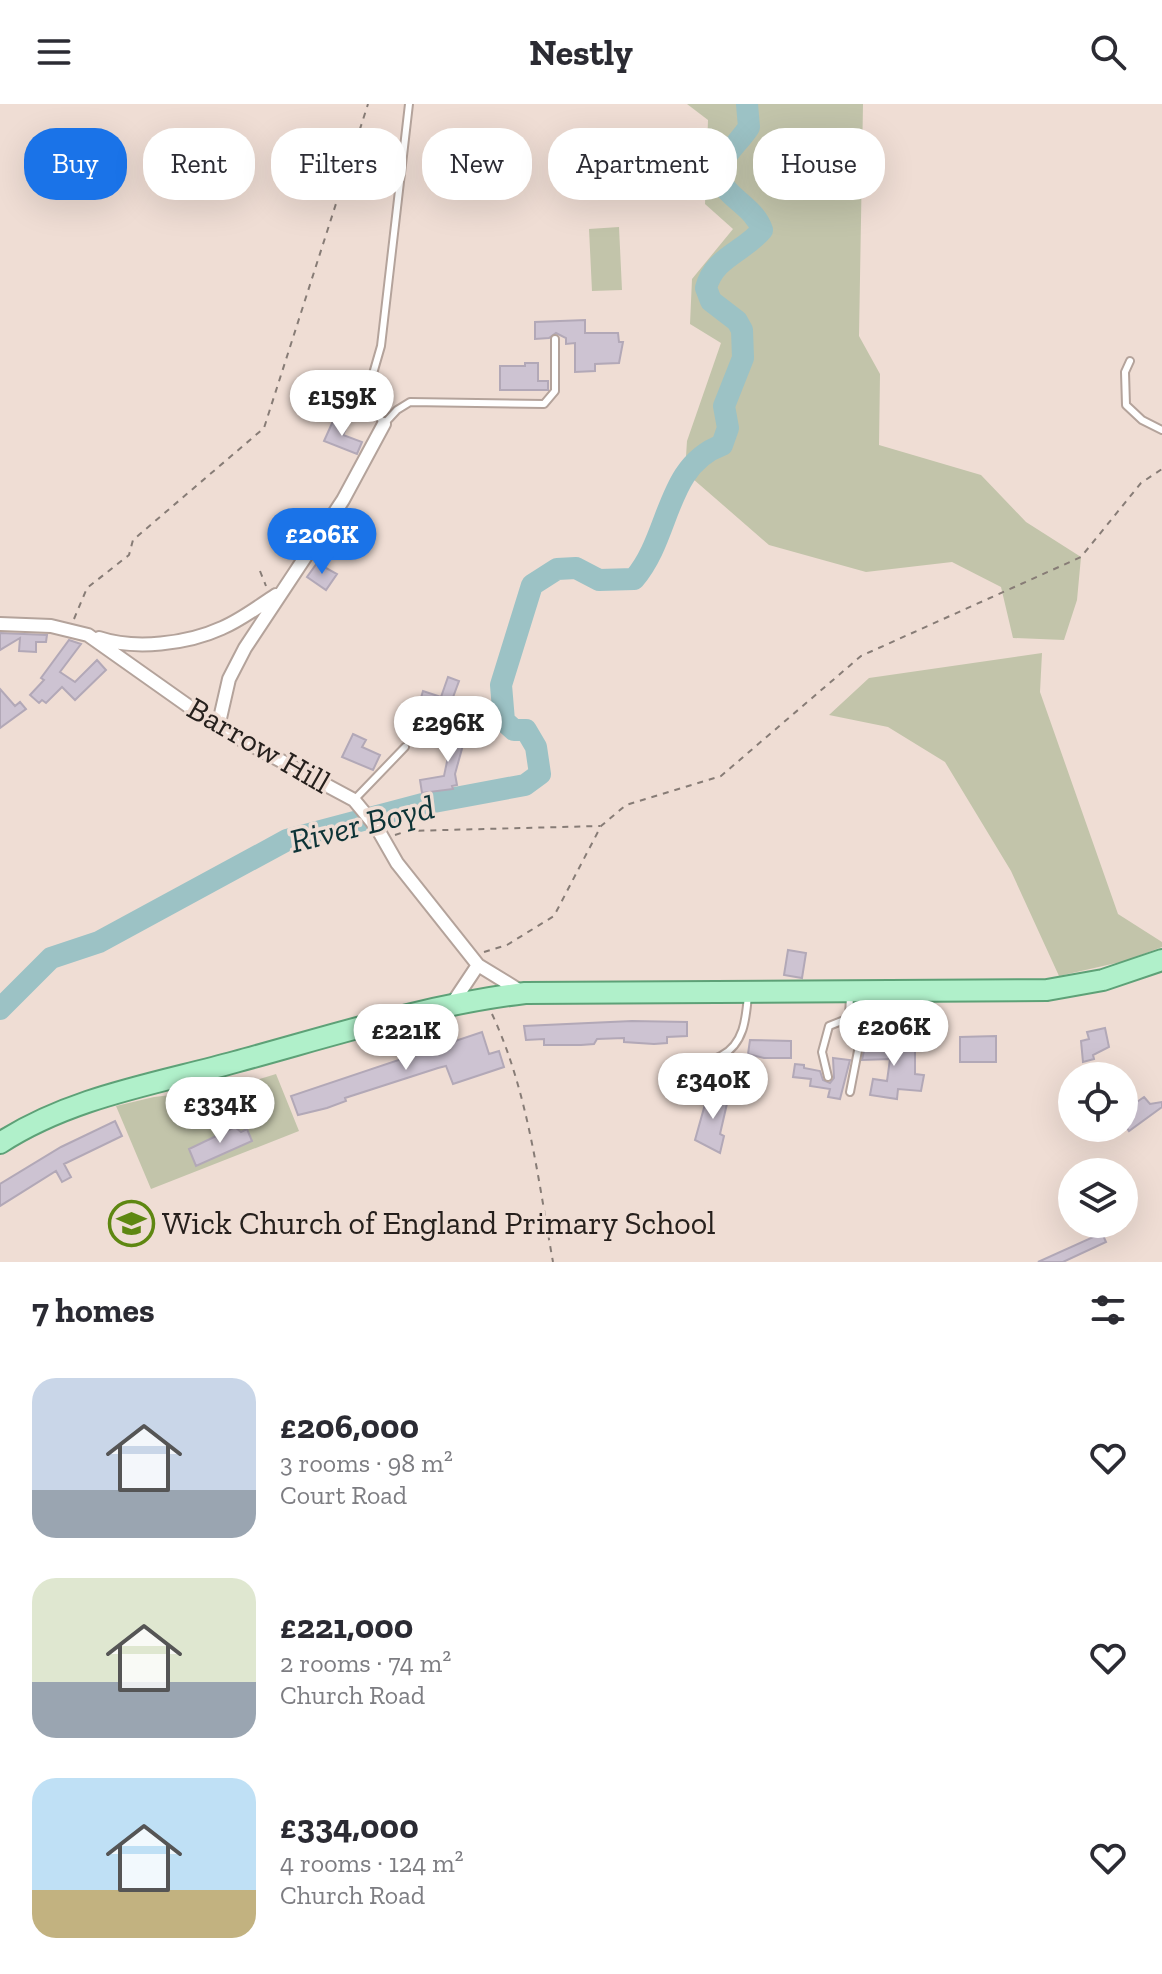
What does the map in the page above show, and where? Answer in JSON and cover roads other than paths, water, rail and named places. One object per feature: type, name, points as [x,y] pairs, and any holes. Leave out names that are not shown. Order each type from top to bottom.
[{"type":"main road","points":[[0,1143],[48,1116],[124,1089],[485,998],[525,993],[1047,990],[1161,965]]},
{"type":"street","points":[[218,727],[229,679],[276,595],[343,500],[384,424]]},
{"type":"street","points":[[88,635],[110,642],[139,645],[196,636],[223,628],[276,595]]},
{"type":"street","name":"Barrow Hill","points":[[0,624],[71,630],[88,635],[218,727],[354,800],[380,831],[397,863],[475,960],[525,993]]},
{"type":"street","points":[[452,1004],[475,960]]},
{"type":"lane","points":[[409,104],[381,346],[368,391],[375,411],[384,424],[410,402],[537,405],[548,402],[555,391],[555,339]]},
{"type":"lane","points":[[1130,361],[1125,372],[1126,405],[1142,420],[1162,430]]},
{"type":"lane","points":[[354,800],[405,747]]},
{"type":"lane","points":[[828,1077],[822,1042],[829,1026],[849,1018],[850,991]]},
{"type":"lane","points":[[850,1092],[862,1030],[871,1019],[874,991]]},
{"type":"lane","points":[[691,1077],[699,1066],[724,1055],[738,1044],[746,1015],[740,992]]},
{"type":"waterway","name":"River Boyd","points":[[0,1009],[51,958],[99,942],[287,840],[423,804],[525,785],[540,774],[536,747],[526,730],[514,730],[504,721],[501,685],[532,585],[557,569],[576,568],[599,580],[634,579],[646,562],[679,485],[703,455],[722,445],[728,428],[724,406],[743,358],[742,330],[737,321],[711,301],[706,288],[722,262],[762,230],[757,219],[725,188],[721,179],[720,170],[725,158],[749,127],[747,104]]},
{"type":"place","name":"Wick Church of England Primary School","points":[[131,1223]]}]
